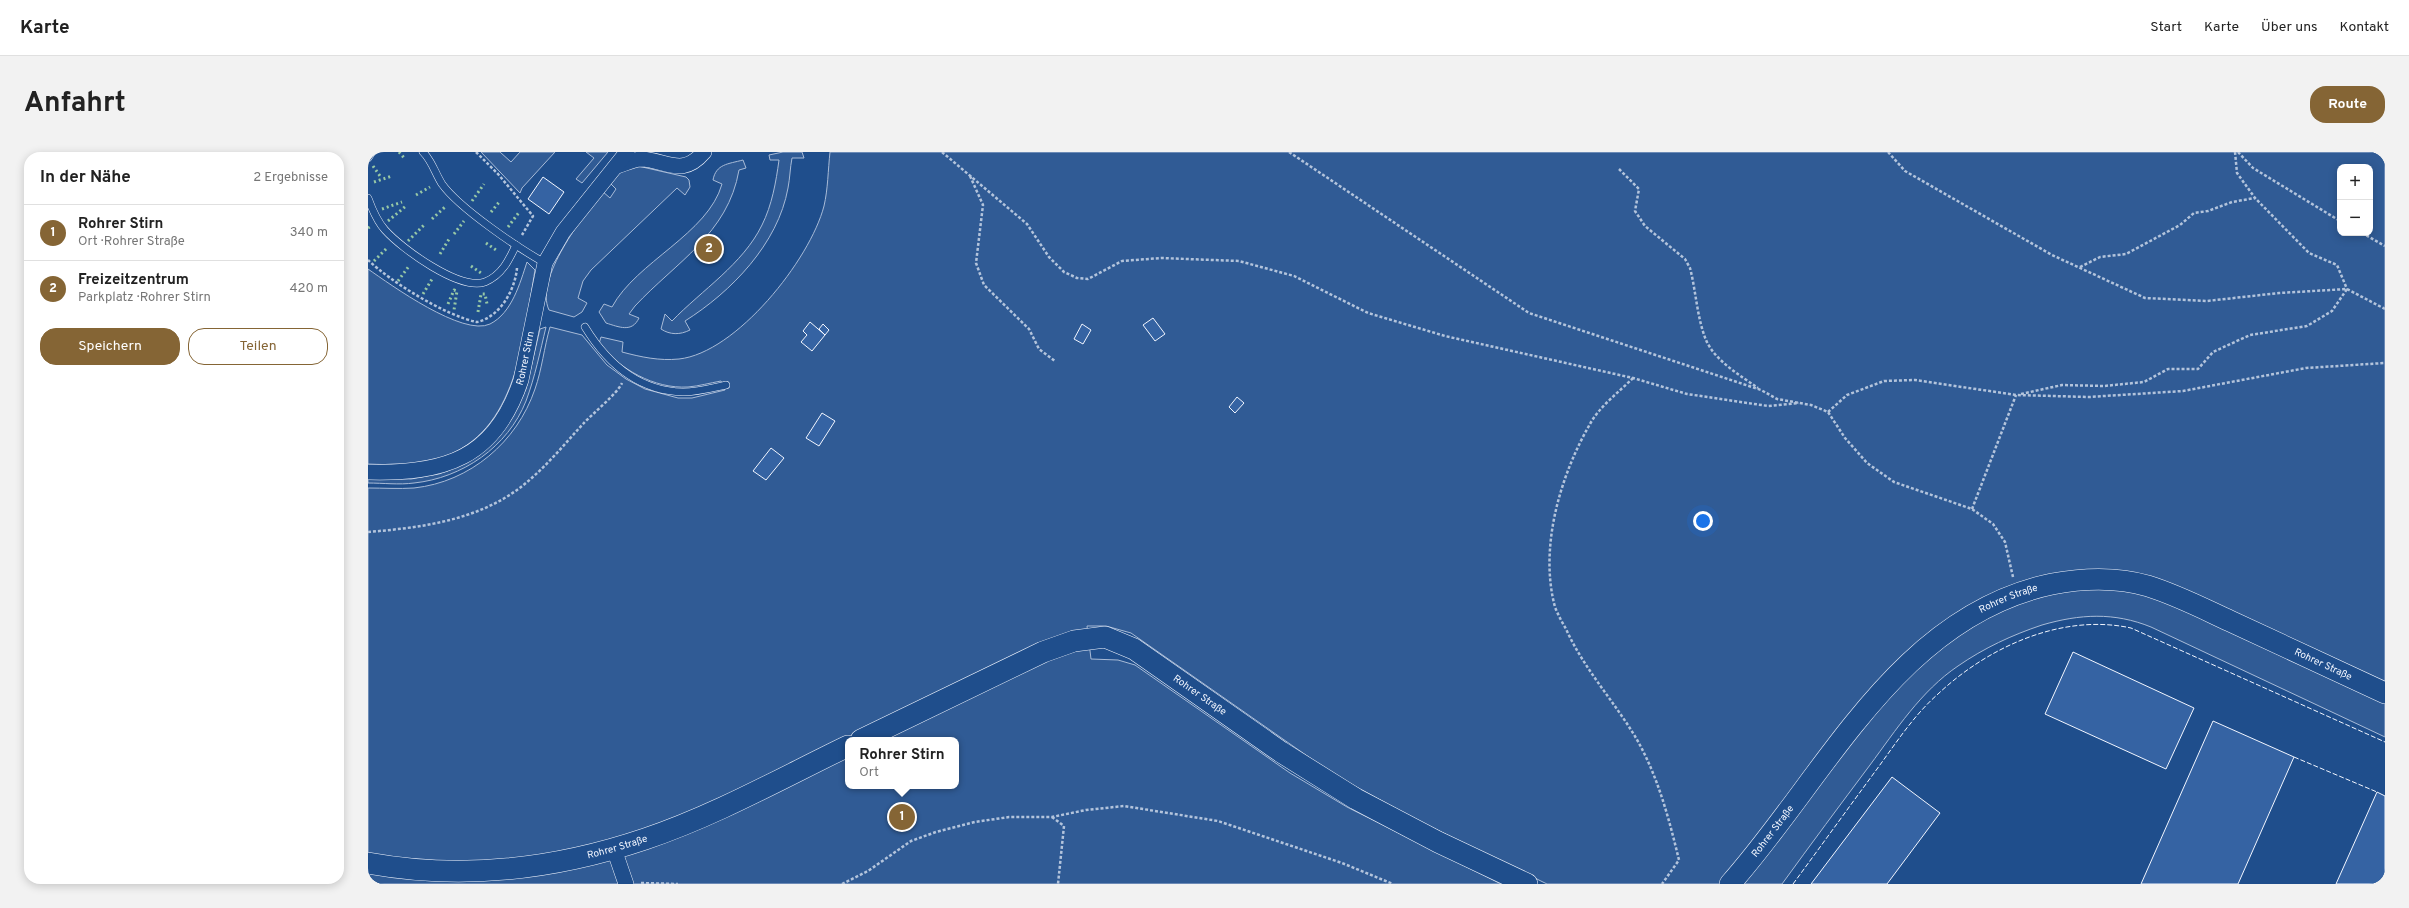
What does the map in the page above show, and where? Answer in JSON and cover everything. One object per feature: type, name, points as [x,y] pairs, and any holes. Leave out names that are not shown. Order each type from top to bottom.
[{"type":"main road","name":"Rohrer Straße","points":[[1730,884],[1842,739],[1907,666],[1949,630],[2030,589],[2072,580],[2114,579],[2148,586],[2183,600],[2385,693]]},
{"type":"main road","name":"Rohrer Straße","points":[[867,737],[1043,652],[1074,641],[1105,638],[1134,649],[1281,752],[1356,799],[1438,842],[1527,884]]},
{"type":"main road","name":"Rohrer Straße","points":[[368,863],[390,867],[474,871],[555,863],[614,849],[682,825],[845,747]]},
{"type":"street","name":"Rohrer Stirn","points":[[368,472],[415,472],[440,466],[460,459],[492,434],[508,412],[521,380],[544,262],[563,232],[627,152]]},
{"type":"street","points":[[617,166],[640,159],[681,166],[690,164],[705,152]]},
{"type":"street","points":[[614,849],[626,884]]},
{"type":"lane","points":[[368,158],[372,152]]},
{"type":"lane","points":[[423,152],[429,158],[442,184],[454,196],[516,245],[544,262]]},
{"type":"lane","points":[[368,198],[376,218],[400,244],[437,269],[462,280],[476,284],[486,282],[497,275],[506,265],[516,245]]},
{"type":"lane","points":[[585,327],[596,345],[609,360],[626,374],[652,387],[668,391],[684,392],[726,385]]},
{"type":"path","points":[[476,152],[498,174],[532,216],[516,245]]},
{"type":"path","points":[[942,152],[1027,224],[1049,257],[1064,272],[1077,278],[1088,279],[1122,261],[1161,258],[1239,261],[1294,276],[1368,313],[1445,336],[1633,378],[1687,394],[1768,406],[1799,403]]},
{"type":"path","points":[[1289,152],[1529,313],[1761,390]]},
{"type":"path","points":[[1888,152],[1905,171],[2052,255],[2145,298],[2208,301],[2279,293],[2347,289],[2385,309]]},
{"type":"path","points":[[2236,152],[2237,173],[2255,198],[2309,253],[2337,265],[2347,289]]},
{"type":"path","points":[[2236,152],[2253,168],[2337,219]]},
{"type":"path","points":[[1619,169],[1639,189],[1635,211],[1645,226],[1685,259],[1690,268],[1707,341],[1717,355],[1731,368],[1761,390],[1777,399],[1799,403],[1828,412],[1845,438],[1867,463],[1894,482],[1972,509],[1993,524],[2005,542],[2018,594]]},
{"type":"path","points":[[969,174],[983,205],[976,263],[984,285],[1029,329],[1039,349],[1055,361]]},
{"type":"path","points":[[2080,268],[2100,257],[2126,254],[2180,225],[2194,213],[2255,198]]},
{"type":"path","points":[[2367,236],[2385,246]]},
{"type":"path","points":[[2016,395],[2062,385],[2104,386],[2144,382],[2168,369],[2198,369],[2213,352],[2250,335],[2307,326],[2332,311],[2347,289]]},
{"type":"path","points":[[1828,412],[1847,395],[1884,382],[1915,380],[2016,395],[2089,397],[2183,391],[2306,368],[2385,363]]},
{"type":"path","points":[[368,532],[419,527],[452,519],[470,514],[509,495],[555,455],[607,399],[619,391],[626,374]]},
{"type":"path","points":[[1633,378],[1590,423],[1571,464],[1558,499],[1550,533],[1550,566],[1555,607],[1572,642],[1597,683],[1636,738],[1656,780],[1680,860],[1662,884]]},
{"type":"path","points":[[1972,509],[2016,395]]},
{"type":"path","points":[[842,884],[868,871],[911,841],[936,832],[975,822],[1009,817],[1052,817],[1086,810],[1124,806],[1218,821],[1342,863],[1393,884]]},
{"type":"path","points":[[1052,817],[1064,826],[1058,884]]},
{"type":"path","points":[[639,884],[678,884]]},
{"type":"shaded area","points":[[481,152],[500,152],[511,162],[520,152],[555,152],[522,188],[520,193]]},
{"type":"shaded area","points":[[586,152],[608,152],[582,183],[576,179],[594,158]]},
{"type":"shaded area","points":[[783,152],[802,152],[804,158],[792,158],[788,188],[783,209],[763,247],[750,265],[735,281],[719,296],[685,321],[690,330],[675,334],[661,329],[665,314],[672,321],[733,264],[754,239],[768,210],[776,177],[779,160],[770,160],[769,155]]},
{"type":"shaded area","points":[[830,152],[2385,152],[2385,737],[2151,627],[2137,622],[2097,616],[2056,621],[1998,642],[1958,666],[1932,687],[1900,725],[1782,884],[1547,884],[1415,819],[1333,774],[1131,633],[1106,626],[1087,626],[1091,659],[1118,660],[1135,665],[1290,773],[1347,807],[1501,884],[368,884],[368,488],[414,488],[435,484],[472,468],[489,456],[504,442],[527,408],[535,389],[550,327],[582,335],[607,365],[626,379],[645,389],[678,398],[692,398],[725,390],[721,381],[688,387],[675,387],[650,381],[617,362],[599,344],[601,337],[623,342],[622,352],[657,359],[679,359],[701,353],[724,340],[746,322],[768,300],[787,277],[816,228],[824,206]]},
{"type":"shaded area","points":[[743,160],[746,168],[739,170],[733,192],[724,212],[712,230],[698,246],[635,306],[629,314],[639,318],[636,323],[633,326],[625,328],[606,323],[599,312],[604,304],[612,307],[623,291],[637,276],[687,233],[702,218],[714,202],[722,184],[713,180],[717,171],[728,164]]},
{"type":"shaded area","points":[[638,166],[686,177],[689,180],[690,187],[685,195],[677,188],[591,270],[583,281],[578,298],[587,303],[582,312],[574,317],[549,310],[546,297],[548,281],[554,265],[573,231],[602,191],[610,198],[616,189],[610,183],[618,173]]},
{"type":"shaded area","points":[[527,262],[535,270],[520,353],[512,380],[501,405],[486,427],[467,445],[432,461],[395,465],[368,464],[368,269],[410,297],[446,317],[478,326],[490,324],[504,313],[514,297]]},
{"type":"shaded area","points":[[546,327],[535,374],[526,401],[518,418],[508,433],[495,446],[466,467],[449,475],[432,480],[408,484],[368,483],[368,478],[411,479],[439,474],[450,470],[503,430],[513,416],[526,389],[540,329]]},
{"type":"building","points":[[543,177],[564,192],[549,214],[528,199]]},
{"type":"building","points":[[1153,318],[1165,334],[1155,341],[1143,325]]},
{"type":"building","points":[[810,322],[825,335],[812,351],[801,342],[807,335],[803,331]]},
{"type":"building","points":[[823,324],[829,330],[825,335],[819,329]]},
{"type":"building","points":[[1082,324],[1091,330],[1083,344],[1074,339]]},
{"type":"building","points":[[1237,397],[1244,403],[1235,413],[1229,407]]},
{"type":"building","points":[[822,413],[835,421],[819,446],[806,438]]},
{"type":"building","points":[[771,448],[784,458],[766,480],[753,471]]},
{"type":"building","points":[[2073,652],[2194,708],[2166,769],[2045,714]]},
{"type":"building","points":[[2213,721],[2294,757],[2238,884],[2141,884]]},
{"type":"building","points":[[1892,777],[1940,813],[1887,884],[1811,884]]},
{"type":"building","points":[[2377,792],[2385,796],[2385,884],[2336,884]]},
{"type":"hedge","points":[[399,152],[405,159]]},
{"type":"hedge","points":[[373,166],[380,176]]},
{"type":"hedge","points":[[374,182],[392,176]]},
{"type":"hedge","points":[[472,201],[484,184]]},
{"type":"hedge","points":[[416,195],[430,187]]},
{"type":"hedge","points":[[491,212],[500,201]]},
{"type":"hedge","points":[[382,209],[402,202]]},
{"type":"hedge","points":[[388,221],[406,206]]},
{"type":"hedge","points":[[432,219],[445,207]]},
{"type":"hedge","points":[[508,227],[520,211]]},
{"type":"hedge","points":[[454,234],[464,221]]},
{"type":"hedge","points":[[408,241],[424,225]]},
{"type":"hedge","points":[[440,254],[449,239]]},
{"type":"hedge","points":[[486,243],[496,250]]},
{"type":"hedge","points":[[374,261],[388,247]]},
{"type":"hedge","points":[[398,281],[409,266]]},
{"type":"hedge","points":[[471,266],[481,273]]},
{"type":"hedge","points":[[423,294],[432,279]]},
{"type":"hedge","points":[[448,304],[454,290],[457,291],[454,310]]},
{"type":"hedge","points":[[478,312],[481,294],[485,294],[487,304]]},
{"type":"fence","points":[[1793,884],[1906,730],[1929,702],[1958,677],[1980,662],[2027,638],[2053,630],[2079,625],[2105,625],[2131,628],[2385,742]]},
{"type":"fence","points":[[2294,757],[2377,792]]},
{"type":"place","name":"Freizeitzentrum","points":[[709,249]]},
{"type":"place","name":"Rohrer Stirn","points":[[902,817]]}]
